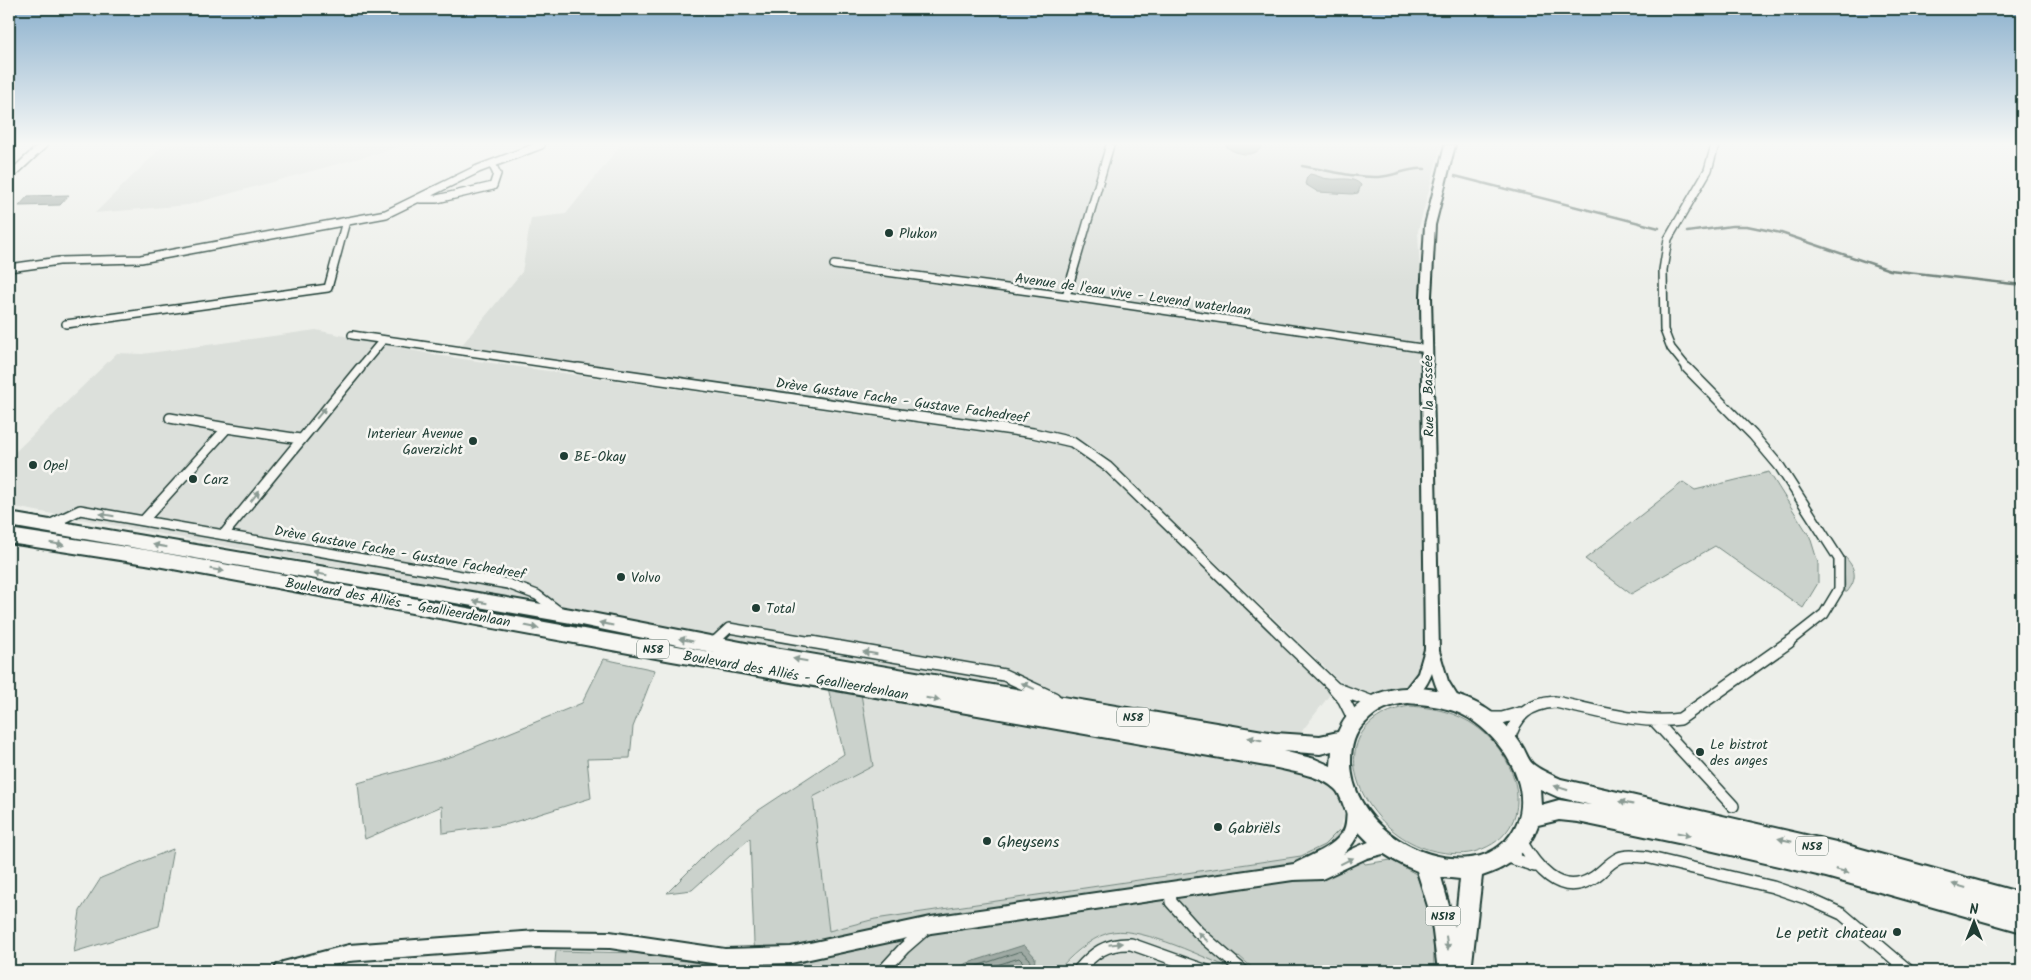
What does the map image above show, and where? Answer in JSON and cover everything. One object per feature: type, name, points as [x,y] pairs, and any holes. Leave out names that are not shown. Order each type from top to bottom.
[{"type":"highway","name":"Boulevard des Alliés - Geallieerdenlaan","points":[[9,520],[562,615],[712,644],[1291,745],[1320,745],[1343,740]]},
{"type":"highway","name":"Boulevard des Alliés - Geallieerdenlaan","points":[[9,536],[146,557],[1277,759],[1316,768],[1344,783]]},
{"type":"highway","points":[[1408,695],[1431,696],[1454,702],[1483,718],[1509,742],[1521,759],[1531,795],[1531,817],[1528,828],[1521,841],[1505,856],[1474,869],[1446,868],[1424,864],[1389,846],[1365,824],[1354,808],[1344,783],[1340,759],[1343,740],[1354,720],[1375,703],[1392,697],[1408,695]]},
{"type":"highway","name":"N58","points":[[1525,771],[1558,788],[1836,852],[2022,904]]},
{"type":"highway","name":"N58","points":[[1531,817],[1559,810],[1578,812],[1683,834],[1826,866],[2022,921]]},
{"type":"highway","name":"N518","points":[[1424,864],[1435,886],[1442,913],[1449,971]]},
{"type":"highway","name":"N518","points":[[1460,971],[1466,940],[1468,890],[1474,869]]},
{"type":"main road","name":"Rue la Bassée","points":[[1438,191],[1430,224],[1426,296],[1432,649],[1442,683],[1454,702]]},
{"type":"main road","name":"Rue la Bassée","points":[[1408,695],[1424,678],[1432,649]]},
{"type":"main road","points":[[1293,872],[1312,864],[1341,845],[1350,835],[1354,808]]},
{"type":"main road","points":[[283,971],[349,953],[537,939],[610,940],[725,957],[791,955],[930,924],[1293,872],[1322,870],[1342,863],[1365,851],[1389,846]]},
{"type":"street","points":[[9,268],[59,261],[141,259],[386,214],[436,191]]},
{"type":"street","points":[[419,199],[438,199],[473,191]]},
{"type":"street","points":[[1066,296],[1097,191]]},
{"type":"street","points":[[1483,718],[1508,716],[1520,713],[1536,704],[1555,702],[1654,720],[1675,721],[1694,710],[1800,634],[1824,614],[1839,589],[1839,559],[1780,467],[1753,435],[1690,371],[1671,348],[1664,330],[1663,270],[1668,239],[1696,191]]},
{"type":"street","points":[[66,324],[328,288],[346,221]]},
{"type":"street","name":"Avenue de l'eau vive - Levend waterlaan","points":[[834,265],[1066,296],[1428,349]]},
{"type":"street","points":[[82,322],[86,313]]},
{"type":"street","name":"Drève Gustave Fache - Gustave Fachedreef","points":[[352,335],[1033,433],[1072,442],[1108,466],[1326,680],[1344,700],[1354,720]]},
{"type":"street","points":[[224,534],[300,439],[384,340]]},
{"type":"street","points":[[170,418],[300,439]]},
{"type":"street","points":[[143,521],[227,428]]},
{"type":"street","name":"Drève Gustave Fache - Gustave Fachedreef","points":[[46,526],[80,510],[224,534],[508,584],[529,590],[548,601],[562,615]]},
{"type":"street","name":"Drève Gustave Fache - Gustave Fachedreef","points":[[1326,680],[1336,688],[1375,703]]},
{"type":"street","points":[[1509,742],[1512,728],[1520,713]]},
{"type":"street","points":[[1654,720],[1733,806]]},
{"type":"street","points":[[1521,841],[1536,866]]},
{"type":"street","points":[[1505,856],[1536,866],[1561,883],[1584,883],[1619,858],[1646,857],[1773,887],[1811,900],[1842,914],[1909,971]]},
{"type":"street","points":[[1170,891],[1171,902],[1192,926],[1241,970]]},
{"type":"street","points":[[883,971],[930,924]]},
{"type":"street","points":[[1078,971],[1092,954],[1110,944],[1122,943],[1131,944],[1207,971]]},
{"type":"street","points":[[725,957],[744,971]]},
{"type":"shaded area","points":[[118,191],[240,191],[188,205],[95,213]]},
{"type":"shaded area","points":[[585,191],[1429,191],[1418,231],[1423,336],[1425,663],[1410,684],[1375,693],[1354,691],[1336,678],[1108,459],[1086,443],[1070,436],[1054,432],[461,346],[522,272],[531,218],[566,214]]},
{"type":"shaded area","points":[[316,330],[435,355],[1065,444],[1094,463],[1335,688],[1299,735],[677,629],[9,506],[9,458],[117,353],[142,354]]},
{"type":"shaded area","points":[[1769,472],[1810,537],[1818,563],[1818,583],[1803,608],[1715,546],[1631,594],[1585,559],[1683,482],[1695,490]]},
{"type":"shaded area","points":[[1844,556],[1851,565],[1854,574],[1853,583],[1847,592],[1845,592]]},
{"type":"shaded area","points":[[604,659],[655,670],[633,727],[630,758],[587,759],[591,798],[508,824],[443,833],[442,806],[365,839],[358,783],[453,756],[582,703]]},
{"type":"shaded area","points":[[828,688],[861,694],[873,766],[813,797],[829,931],[875,919],[1301,856],[1324,845],[1339,830],[1365,864],[1391,860],[1416,874],[1433,919],[1434,971],[1256,971],[1239,956],[1225,966],[1166,942],[1119,931],[1108,933],[1087,944],[1057,971],[559,971],[555,962],[556,951],[637,953],[722,967],[757,964],[754,943],[750,838],[692,890],[667,893],[711,849],[759,810],[844,754]]},
{"type":"shaded area","points":[[861,694],[1297,772],[1331,787],[1341,801],[1344,817],[1339,830],[1324,845],[1301,856],[875,919],[829,931],[813,797],[873,766]]},
{"type":"shaded area","points":[[1410,706],[1445,712],[1469,722],[1492,740],[1504,756],[1513,774],[1517,793],[1516,811],[1510,827],[1497,841],[1473,852],[1459,854],[1440,852],[1412,843],[1388,827],[1370,805],[1358,781],[1355,757],[1361,734],[1379,717]]},
{"type":"shaded area","points":[[173,849],[159,926],[74,952],[80,911],[101,878]]},
{"type":"shaded area","points":[[1127,931],[1239,956],[1256,971],[1057,971],[1091,941],[1110,932]]},
{"type":"water","points":[[1316,191],[1359,191],[1358,193],[1352,194]]},
{"type":"water","points":[[69,195],[60,205],[19,206],[28,196]]},
{"type":"water","points":[[1024,945],[1035,957],[1034,971],[953,971],[965,964]]},
{"type":"waterway","points":[[1513,191],[1659,228]]},
{"type":"waterway","points":[[1687,232],[1747,226],[1781,233],[1890,270],[2022,285]]},
{"type":"place","name":"Plukon","points":[[889,233]]},
{"type":"place","name":"Interieur Avenue Gaverzicht","points":[[473,441]]},
{"type":"place","name":"BE-Okay","points":[[564,456]]},
{"type":"place","name":"Opel","points":[[33,465]]},
{"type":"place","name":"Carz","points":[[193,479]]},
{"type":"place","name":"Volvo","points":[[621,577]]},
{"type":"place","name":"Total","points":[[756,608]]},
{"type":"place","name":"Le bistrot des anges","points":[[1700,752]]},
{"type":"place","name":"Gabriëls","points":[[1218,827]]},
{"type":"place","name":"Gheysens","points":[[987,841]]},
{"type":"place","name":"Le petit chateau","points":[[1897,932]]}]
